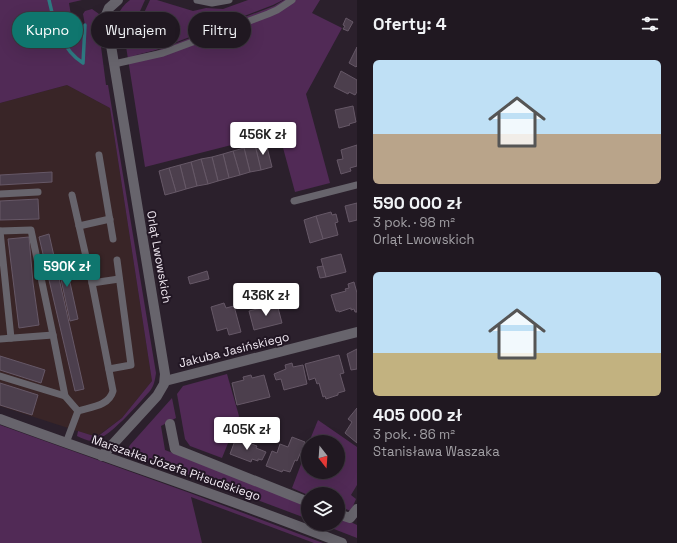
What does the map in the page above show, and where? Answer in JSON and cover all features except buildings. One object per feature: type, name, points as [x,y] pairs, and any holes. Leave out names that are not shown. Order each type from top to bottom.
[{"type":"street","name":"Orląt Lwowskich","points":[[118,0],[109,8],[106,15],[165,368],[165,381]]},
{"type":"street","name":"Jakuba Jasińskiego","points":[[165,381],[357,332]]},
{"type":"street","points":[[102,456],[157,396],[165,381]]},
{"type":"street","name":"Marszałka Józefa Piłsudskiego","points":[[0,418],[102,456],[252,508],[342,543]]},
{"type":"street","points":[[170,424],[175,449],[301,499]]},
{"type":"street","points":[[345,516],[350,518],[357,509]]},
{"type":"lane","points":[[196,0],[212,3],[229,0]]},
{"type":"lane","points":[[114,64],[149,57],[177,48],[268,14],[292,0]]},
{"type":"lane","points":[[99,155],[113,239]]},
{"type":"lane","points":[[294,201],[357,185]]},
{"type":"lane","points":[[0,194],[38,192]]},
{"type":"lane","points":[[72,195],[92,283],[113,391],[109,399],[101,404],[78,411]]},
{"type":"lane","points":[[79,226],[110,219]]},
{"type":"lane","points":[[11,338],[0,231],[31,230],[65,396],[78,411]]},
{"type":"lane","points":[[109,369],[131,365],[117,260]]},
{"type":"lane","points":[[92,283],[120,279]]},
{"type":"lane","points":[[0,339],[53,335]]},
{"type":"lane","points":[[0,376],[65,396]]},
{"type":"lane","points":[[66,443],[78,411]]},
{"type":"shaded area","points":[[0,0],[82,0],[69,3],[70,12],[12,12],[12,48],[83,48],[83,26],[85,25],[83,14],[85,11],[92,9],[96,12],[91,12],[91,48],[101,48],[106,85],[108,85],[156,373],[151,389],[131,412],[106,434],[99,439],[92,441],[77,436],[78,431],[97,437],[122,418],[152,381],[110,108],[67,85],[0,103]]},
{"type":"shaded area","points":[[130,0],[145,0],[140,12],[119,12]]},
{"type":"shaded area","points":[[150,0],[157,0],[193,11],[206,8],[223,9],[248,0],[283,0],[251,13],[251,12],[188,12],[188,38],[180,41],[180,12],[144,12]]},
{"type":"shaded area","points":[[284,0],[320,0],[312,13],[342,28],[306,94],[330,183],[295,192],[279,133],[145,167],[126,48],[161,48],[132,56],[156,51],[164,48],[180,48],[180,42],[188,39],[188,48],[251,48],[251,15],[274,6]]},
{"type":"shaded area","points":[[67,85],[110,108],[152,381],[122,418],[96,437],[0,406],[0,103]]},
{"type":"shaded area","points":[[227,374],[239,416],[222,458],[190,446],[185,439],[177,394],[183,386]]},
{"type":"shaded area","points":[[172,398],[176,418],[161,426],[165,450],[301,502],[301,516],[220,486],[130,455],[128,449]]},
{"type":"shaded area","points":[[318,420],[340,435],[312,435]]},
{"type":"shaded area","points":[[0,425],[190,493],[323,543],[314,543],[191,497],[202,543],[0,543]]},
{"type":"shaded area","points":[[345,439],[357,447],[357,485],[351,495],[356,499],[351,511],[345,509],[345,487],[301,487],[301,492],[292,488],[301,464],[301,479],[345,479]]},
{"type":"shaded area","points":[[345,519],[357,525],[357,538],[339,531],[345,531]]},
{"type":"waterway","points":[[49,0],[56,27],[64,43],[76,58],[83,63],[85,25]]}]
